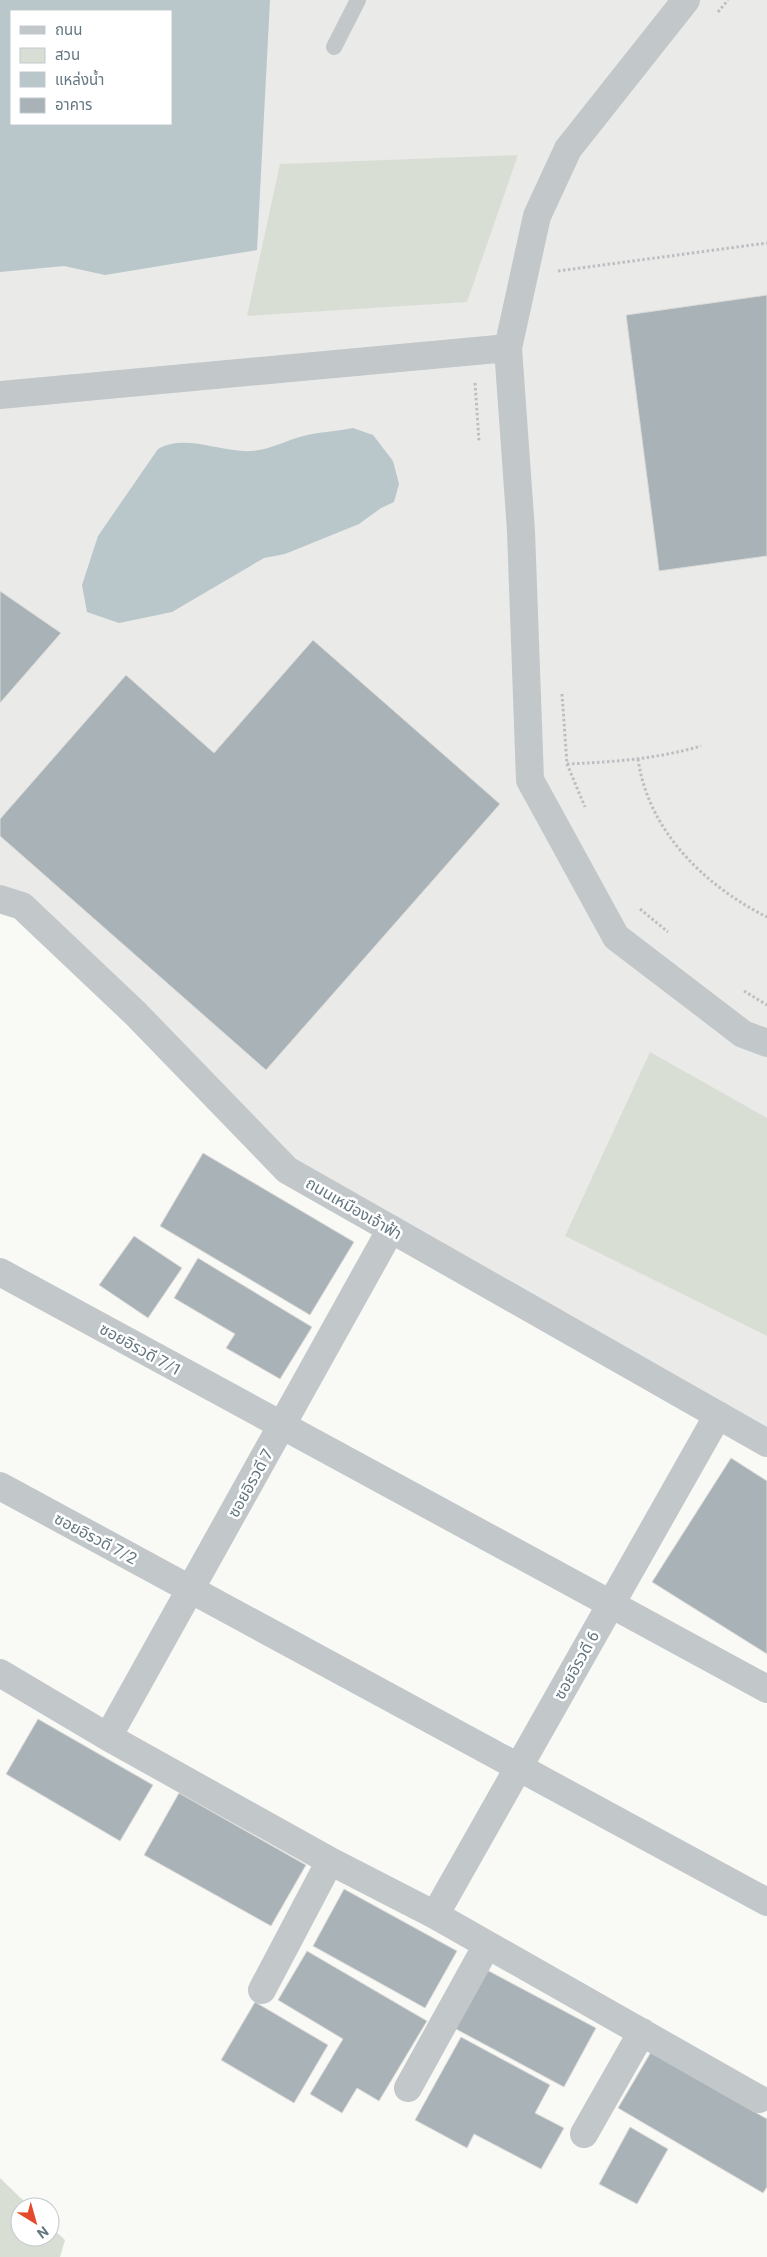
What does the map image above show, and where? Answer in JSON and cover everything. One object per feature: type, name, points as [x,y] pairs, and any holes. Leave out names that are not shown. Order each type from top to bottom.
[{"type":"street","points":[[686,0],[568,149],[537,216],[508,348],[521,531],[530,780],[616,937],[743,1034],[767,1043]]},
{"type":"street","points":[[0,395],[508,348]]},
{"type":"street","name":"ถนนเหมืองเจ้าฟ้า","points":[[0,899],[22,906],[136,1014],[287,1170],[767,1443]]},
{"type":"street","name":"ซอยอิรวดี 7","points":[[108,1737],[391,1229]]},
{"type":"street","name":"ซอยอิรวดี 7/1","points":[[0,1272],[767,1689]]},
{"type":"street","name":"ซอยอิรวดี 6","points":[[434,1915],[718,1415]]},
{"type":"street","name":"ซอยอิรวดี 7/2","points":[[0,1486],[767,1902]]},
{"type":"street","points":[[0,1673],[108,1737],[330,1862],[434,1915],[759,2098]]},
{"type":"street","points":[[262,1990],[330,1862]]},
{"type":"street","points":[[408,2088],[487,1945]]},
{"type":"street","points":[[584,2134],[642,2032]]},
{"type":"lane","points":[[334,46],[358,0]]},
{"type":"path","points":[[715,15],[728,0]]},
{"type":"path","points":[[558,262],[555,271],[767,243]]},
{"type":"path","points":[[474,381],[480,450]]},
{"type":"path","points":[[562,687],[567,764],[586,810]]},
{"type":"path","points":[[567,764],[638,760],[677,754],[702,746]]},
{"type":"path","points":[[638,760],[655,815],[686,859],[740,904],[767,917]]},
{"type":"path","points":[[636,902],[641,910],[669,933]]},
{"type":"path","points":[[740,988],[767,1005]]},
{"type":"shaded area","points":[[0,0],[767,0],[767,1435],[287,1170],[0,898]]},
{"type":"green space","points":[[518,155],[467,302],[247,316],[280,164]]},
{"type":"green space","points":[[650,1052],[767,1118],[767,1336],[565,1236]]},
{"type":"green space","points":[[0,2178],[20,2197],[10,2197],[10,2247],[60,2247],[60,2235],[65,2240],[60,2257],[0,2257]]},
{"type":"water","points":[[0,0],[270,0],[257,250],[105,275],[64,266],[0,272]]},
{"type":"water","points":[[353,428],[373,435],[393,461],[399,484],[394,502],[381,508],[359,524],[285,554],[264,558],[172,612],[119,623],[87,612],[82,585],[98,536],[158,449],[180,443],[192,443],[240,451],[252,451],[266,449],[307,435]]},
{"type":"building","points":[[767,295],[767,556],[659,571],[626,315]]},
{"type":"building","points":[[0,591],[61,633],[0,703]]},
{"type":"building","points":[[313,640],[500,804],[266,1070],[0,836],[0,819],[126,675],[214,753]]},
{"type":"building","points":[[203,1153],[354,1242],[310,1315],[160,1226]]},
{"type":"building","points":[[134,1236],[182,1268],[148,1318],[99,1285]]},
{"type":"building","points":[[198,1258],[312,1327],[280,1379],[226,1348],[235,1334],[174,1298]]},
{"type":"building","points":[[731,1458],[767,1481],[767,1654],[652,1582]]},
{"type":"building","points":[[38,1719],[153,1785],[120,1841],[6,1774]]},
{"type":"building","points":[[179,1793],[306,1865],[271,1926],[144,1855]]},
{"type":"building","points":[[344,1889],[457,1951],[425,2008],[313,1946]]},
{"type":"building","points":[[307,1951],[427,2021],[379,2101],[357,2088],[342,2113],[310,2094],[343,2039],[278,2000]]},
{"type":"building","points":[[485,1969],[596,2028],[564,2087],[454,2028]]},
{"type":"building","points":[[255,2002],[328,2045],[294,2103],[221,2060]]},
{"type":"building","points":[[461,2037],[550,2085],[535,2113],[564,2128],[541,2169],[474,2134],[467,2148],[415,2120]]},
{"type":"building","points":[[651,2052],[767,2119],[767,2187],[763,2193],[618,2108]]},
{"type":"building","points":[[630,2127],[668,2149],[637,2204],[599,2184]]}]
